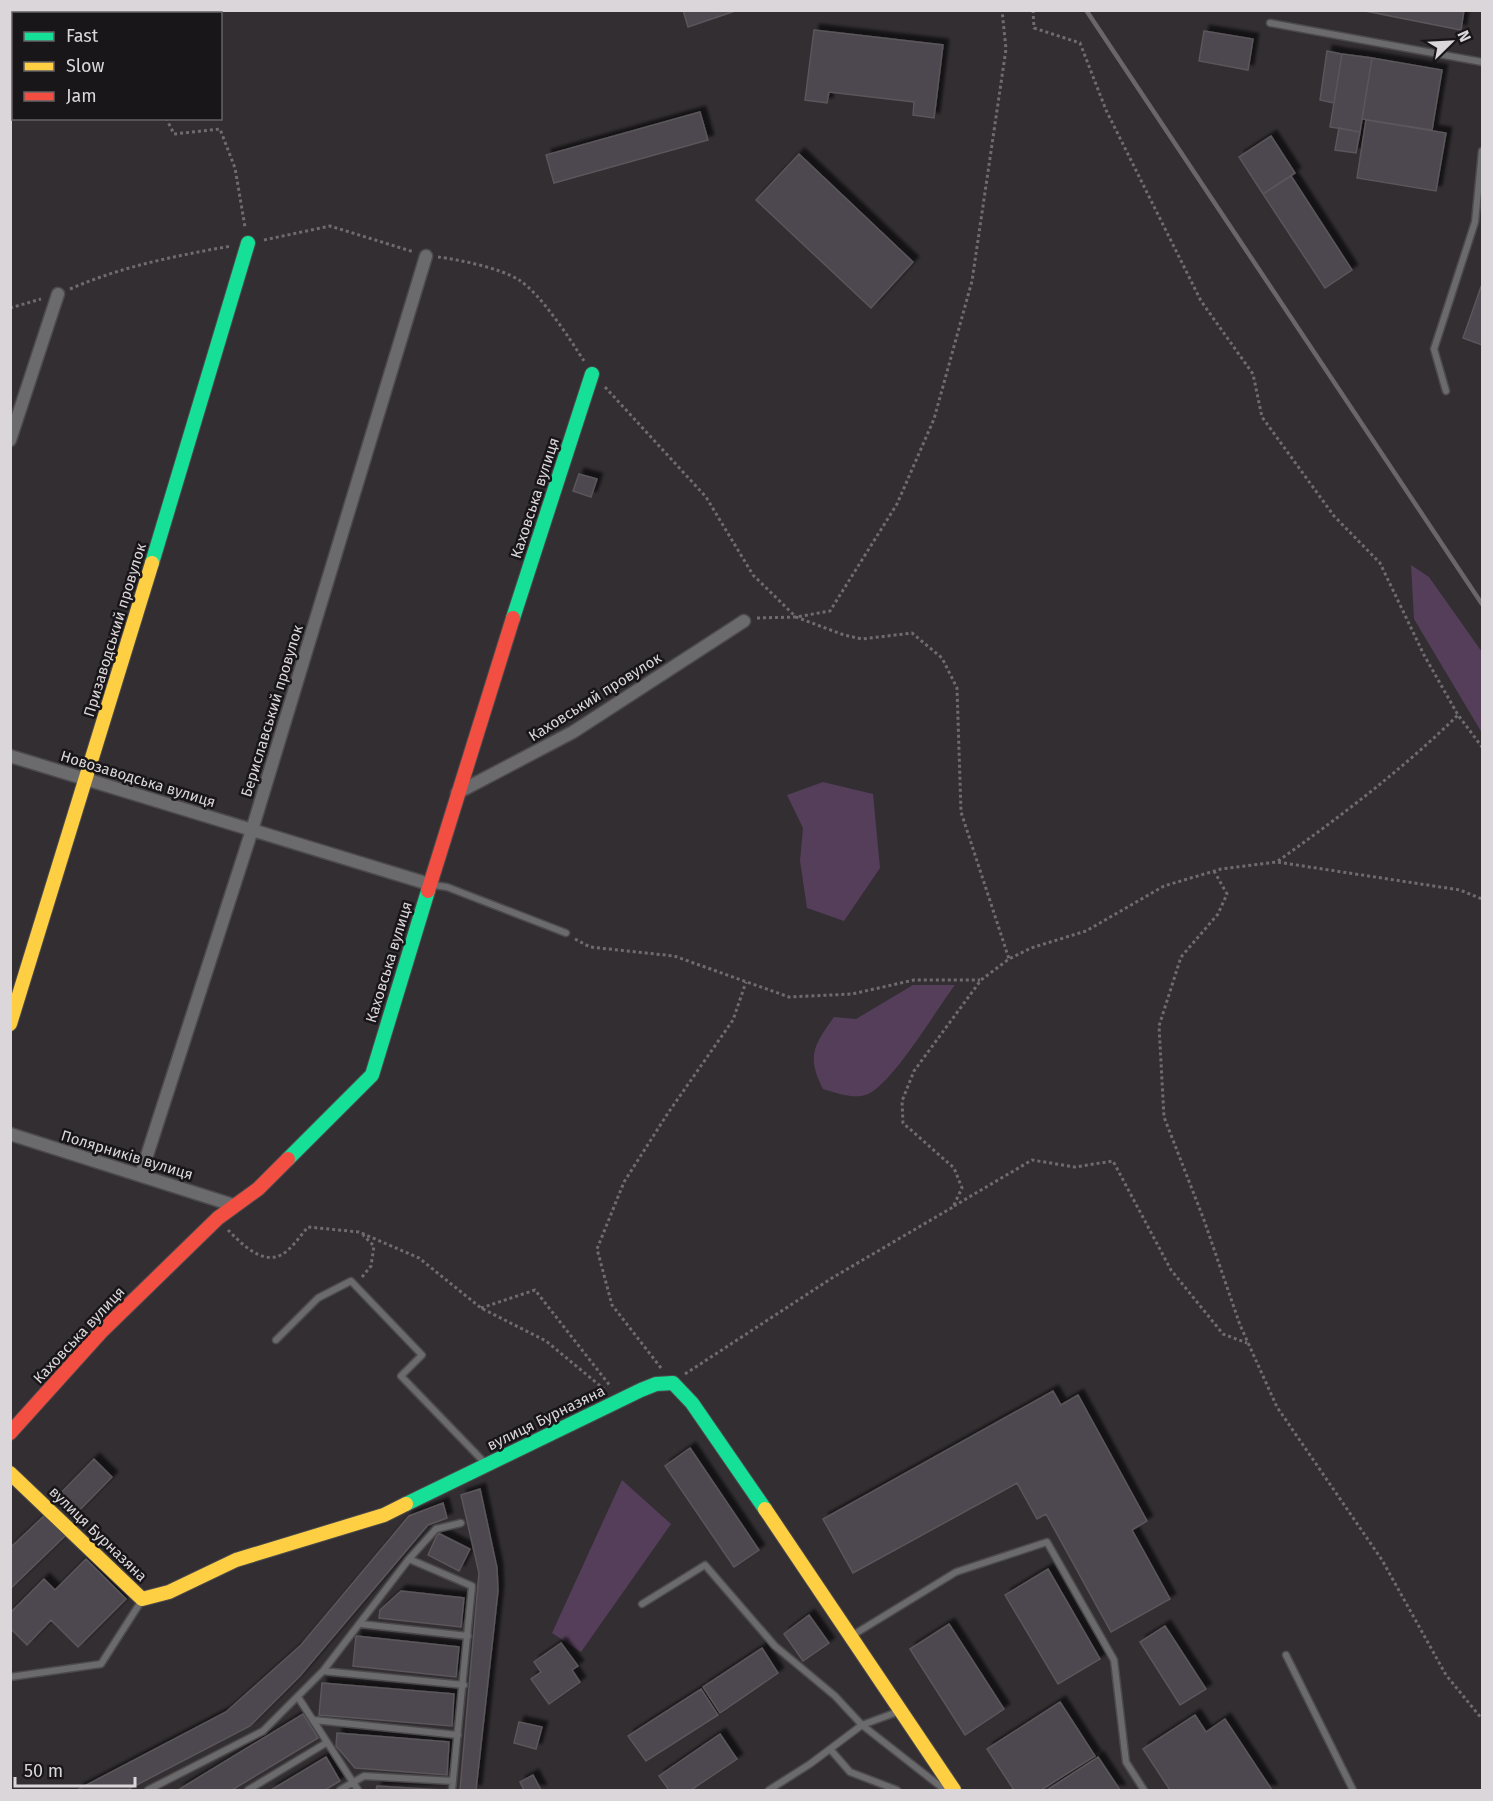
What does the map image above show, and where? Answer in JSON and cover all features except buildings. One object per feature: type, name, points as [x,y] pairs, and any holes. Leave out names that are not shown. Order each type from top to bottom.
[{"type":"street","name":"Призаводський провулок","points":[[10,1024],[88,778],[248,243]]},
{"type":"street","name":"Бериславський провулок","points":[[141,1174],[252,830],[426,255]]},
{"type":"street","points":[[10,440],[58,294]]},
{"type":"street","name":"Каховська вулиця","points":[[10,1433],[101,1332],[218,1218],[258,1189],[372,1075],[457,793],[592,374]]},
{"type":"street","name":"Каховський провулок","points":[[457,793],[573,732],[744,621]]},
{"type":"street","name":"Новозаводська вулиця","points":[[10,756],[429,884]]},
{"type":"street","name":"Полярників вулиця","points":[[10,1134],[233,1205]]},
{"type":"street","points":[[673,1383],[684,1391],[902,1710],[954,1791]]},
{"type":"street","name":"вулиця Бурназяна","points":[[10,1473],[142,1599],[169,1592],[236,1560],[384,1515],[656,1384],[673,1383]]},
{"type":"lane","points":[[1270,23],[1482,62]]},
{"type":"lane","points":[[1446,391],[1434,349],[1475,222],[1482,151]]},
{"type":"lane","points":[[429,884],[447,887],[566,933]]},
{"type":"lane","points":[[276,1340],[318,1298],[351,1281],[422,1355],[401,1376],[488,1466]]},
{"type":"lane","points":[[148,1791],[262,1731],[322,1671],[361,1624],[409,1558],[436,1529],[461,1523]]},
{"type":"lane","points":[[850,1637],[956,1572],[1047,1542],[1114,1660],[1126,1762],[1144,1791]]},
{"type":"lane","points":[[409,1558],[472,1586],[452,1791]]},
{"type":"lane","points":[[642,1604],[705,1565],[775,1646],[835,1696],[862,1725],[945,1791]]},
{"type":"lane","points":[[10,1677],[101,1664],[142,1599]]},
{"type":"lane","points":[[361,1624],[468,1636]]},
{"type":"lane","points":[[1286,1655],[1353,1791]]},
{"type":"lane","points":[[322,1671],[464,1685]]},
{"type":"lane","points":[[298,1697],[358,1791]]},
{"type":"lane","points":[[768,1791],[862,1725],[902,1710]]},
{"type":"lane","points":[[314,1720],[458,1735]]},
{"type":"lane","points":[[248,1791],[326,1743]]},
{"type":"lane","points":[[830,1749],[850,1772],[897,1791]]},
{"type":"lane","points":[[340,1791],[364,1776],[453,1781]]},
{"type":"path","points":[[744,621],[762,616],[796,617],[830,611],[897,504],[934,419],[972,281],[1006,49],[1002,10]]},
{"type":"path","points":[[1033,10],[1034,28],[1080,43],[1106,110],[1201,301],[1253,374],[1262,417],[1334,516],[1380,563],[1424,655],[1458,715],[1482,747]]},
{"type":"path","points":[[167,120],[174,134],[220,129],[236,168],[248,243]]},
{"type":"path","points":[[10,308],[58,294],[109,272],[158,259],[330,226],[426,255],[465,260],[520,280],[559,323],[592,374],[706,497],[753,575],[796,617],[844,635],[862,639],[912,633],[942,658],[957,688],[961,812],[1009,959]]},
{"type":"path","points":[[1277,862],[1342,815],[1429,744],[1458,715]]},
{"type":"path","points":[[953,1207],[962,1188],[954,1168],[903,1123],[902,1101],[914,1071],[981,980],[1009,959],[1031,948],[1086,931],[1164,886],[1214,871],[1277,862],[1461,890],[1482,899]]},
{"type":"path","points":[[1214,871],[1227,894],[1218,914],[1181,957],[1160,1026],[1164,1117],[1249,1344],[1277,1407],[1382,1560],[1446,1675],[1482,1719]]},
{"type":"path","points":[[566,933],[590,947],[674,956],[789,996],[852,994],[914,980],[981,980]]},
{"type":"path","points":[[746,982],[733,1020],[668,1113],[624,1182],[597,1249],[612,1305],[673,1383],[755,1327],[1032,1160],[1075,1167],[1113,1161],[1171,1269],[1222,1334],[1249,1344]]},
{"type":"path","points":[[218,1218],[244,1248],[271,1257],[282,1254],[308,1227],[359,1232],[419,1258],[481,1308],[546,1341],[600,1386],[621,1400]]},
{"type":"path","points":[[355,1285],[371,1266],[374,1257],[374,1246],[359,1232]]},
{"type":"path","points":[[481,1308],[535,1290],[621,1400]]},
{"type":"shaded area","points":[[1411,565],[1429,577],[1482,652],[1482,733],[1414,619]]},
{"type":"shaded area","points":[[823,782],[873,794],[880,868],[844,921],[807,908],[800,861],[803,828],[787,795]]},
{"type":"shaded area","points":[[913,985],[955,985],[902,1061],[878,1087],[863,1096],[846,1095],[823,1089],[815,1068],[815,1051],[821,1035],[834,1017],[856,1019]]},
{"type":"shaded area","points":[[622,1480],[671,1524],[581,1652],[552,1633]]},
{"type":"railway","points":[[1086,10],[1482,604]]},
{"type":"traffic: fast","points":[[152,563],[248,243]]},
{"type":"traffic: fast","points":[[513,618],[592,374]]},
{"type":"traffic: fast","points":[[288,1159],[372,1075],[428,891]]},
{"type":"traffic: fast","points":[[406,1504],[641,1390],[656,1384],[673,1383],[692,1403],[765,1509]]},
{"type":"traffic: slow","points":[[10,1024],[152,563]]},
{"type":"traffic: slow","points":[[10,1473],[142,1599],[169,1592],[236,1560],[384,1515],[406,1504]]},
{"type":"traffic: slow","points":[[765,1509],[954,1790]]},
{"type":"traffic: jam","points":[[428,891],[513,618]]},
{"type":"traffic: jam","points":[[10,1433],[101,1332],[218,1218],[258,1189],[288,1159]]}]
